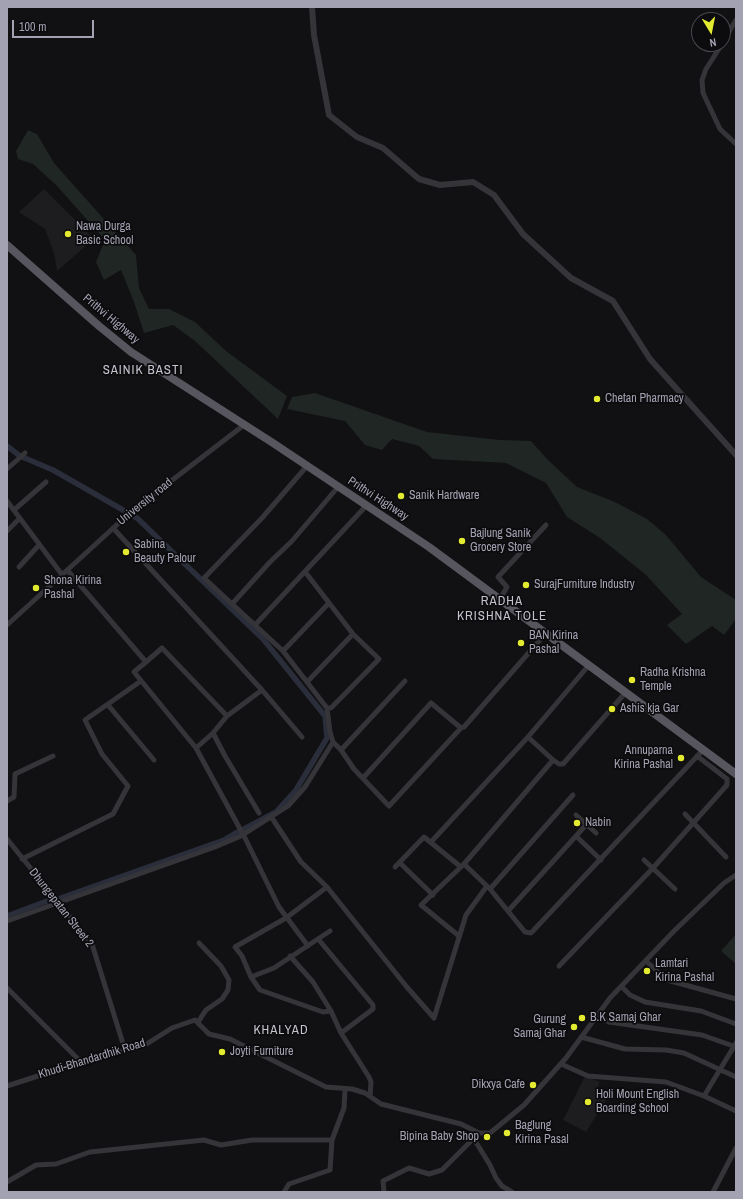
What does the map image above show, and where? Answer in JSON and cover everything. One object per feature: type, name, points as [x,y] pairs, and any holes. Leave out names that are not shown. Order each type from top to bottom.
[{"type":"highway","name":"Prithvi Highway","points":[[7,245],[99,326],[131,352],[429,547],[626,692],[700,753],[736,774]]},
{"type":"street","points":[[312,7],[314,35],[329,115],[357,136],[383,148],[419,179],[440,185],[472,182],[494,195],[523,234],[571,278],[613,301],[650,359],[736,455]]},
{"type":"street","points":[[716,52],[706,69],[702,80],[703,92],[720,129],[736,144]]},
{"type":"street","name":"University road","points":[[7,625],[63,576],[132,511],[244,425]]},
{"type":"street","points":[[7,469],[25,453]]},
{"type":"street","points":[[307,466],[262,518],[204,578],[283,651],[327,708],[333,742],[341,750],[354,769],[389,806],[461,728],[464,727],[546,633]]},
{"type":"street","points":[[14,510],[46,482]]},
{"type":"street","points":[[232,604],[270,562],[292,541],[338,487]]},
{"type":"street","points":[[7,501],[63,576]]},
{"type":"street","points":[[255,625],[306,573],[366,506]]},
{"type":"street","points":[[7,531],[20,519]]},
{"type":"street","points":[[500,599],[507,587],[498,577],[546,525]]},
{"type":"street","points":[[113,528],[262,690],[302,738]]},
{"type":"street","points":[[19,567],[39,545]]},
{"type":"street","points":[[68,571],[146,662]]},
{"type":"street","points":[[306,573],[353,634],[379,659],[331,708],[327,708]]},
{"type":"street","points":[[283,651],[330,603]]},
{"type":"street","points":[[307,682],[353,634]]},
{"type":"street","points":[[227,716],[162,648],[134,672],[196,748],[286,918],[308,946]]},
{"type":"street","points":[[431,842],[528,737],[589,665]]},
{"type":"street","points":[[22,859],[113,814],[128,786],[102,754],[84,720],[141,681]]},
{"type":"street","points":[[341,750],[405,681]]},
{"type":"street","points":[[196,748],[213,733],[227,716],[262,690]]},
{"type":"street","points":[[528,737],[553,760],[559,764],[563,764],[626,692]]},
{"type":"street","points":[[363,778],[431,703],[461,728]]},
{"type":"street","points":[[108,705],[154,760]]},
{"type":"street","points":[[213,733],[225,756],[259,812]]},
{"type":"street","points":[[7,921],[215,847],[243,835],[272,818],[288,806],[305,787],[333,742]]},
{"type":"street","points":[[395,867],[424,837],[462,865],[488,888],[528,934],[533,932],[700,753],[727,779],[728,783],[652,868],[559,966]]},
{"type":"street","points":[[7,801],[14,797],[15,774],[53,756]]},
{"type":"street","points":[[459,936],[421,905],[433,895],[462,865],[553,760]]},
{"type":"street","points":[[272,818],[301,862],[326,887],[406,986],[434,1018],[459,936],[468,912],[573,795]]},
{"type":"street","points":[[684,814],[726,857]]},
{"type":"street","points":[[576,815],[596,833]]},
{"type":"street","points":[[508,912],[586,824]]},
{"type":"street","points":[[576,836],[601,860]]},
{"type":"street","name":"Dhungepatan Street 2","points":[[7,839],[92,944],[125,1050]]},
{"type":"street","points":[[644,860],[675,889]]},
{"type":"street","points":[[400,863],[433,895]]},
{"type":"street","points":[[199,943],[221,966],[229,980],[228,990],[222,999],[206,1010],[198,1022],[201,1028],[209,1034],[230,1039],[326,1087],[348,1089],[370,1096],[381,1104],[461,1124],[479,1133],[490,1133],[504,1124],[524,1105],[561,1064],[596,1016],[646,960],[724,883],[736,875]]},
{"type":"street","points":[[326,887],[286,918],[235,947],[248,966],[251,977],[260,990],[323,1012],[331,1011]]},
{"type":"street","points":[[251,977],[274,968],[290,956],[319,940],[330,931]]},
{"type":"street","points":[[319,940],[373,1005],[373,1009],[341,1032]]},
{"type":"street","points":[[290,956],[313,982],[331,1011],[341,1032],[369,1077],[371,1082],[370,1096]]},
{"type":"street","points":[[646,960],[667,980],[736,999]]},
{"type":"street","points":[[622,987],[630,995],[644,1002],[701,1011],[736,1024]]},
{"type":"street","points":[[7,988],[81,1062]]},
{"type":"street","points":[[596,1016],[609,1022],[702,1035],[735,1045],[704,1096]]},
{"type":"street","name":"Khudi-Bhandardhik Road","points":[[7,1086],[81,1062],[145,1045],[172,1028],[188,1021],[195,1020],[198,1022]]},
{"type":"street","points":[[581,1036],[625,1049],[666,1050],[684,1053],[720,1068],[736,1077]]},
{"type":"street","points":[[561,1064],[588,1076],[666,1082],[704,1096],[736,1111]]},
{"type":"street","points":[[284,1192],[289,1184],[330,1170],[332,1140],[344,1108],[348,1089]]},
{"type":"street","points":[[384,1192],[383,1181],[409,1168],[429,1174],[442,1170],[479,1133]]},
{"type":"street","points":[[474,1139],[502,1186],[512,1192]]},
{"type":"street","points":[[7,1180],[36,1164],[56,1164],[90,1152],[204,1140],[221,1145],[252,1140],[332,1140]]},
{"type":"street","points":[[713,1192],[736,1148]]},
{"type":"shaded area","points":[[28,130],[37,134],[54,163],[136,255],[139,288],[149,309],[169,309],[195,322],[226,351],[287,396],[278,419],[195,341],[173,325],[144,333],[134,302],[121,270],[104,280],[96,262],[105,240],[57,186],[33,164],[18,159],[16,151]]},
{"type":"shaded area","name":"Nawa Durga Basic School","points":[[44,189],[94,239],[57,271],[54,253],[45,229],[19,212]]},
{"type":"shaded area","points":[[315,393],[427,432],[500,440],[531,441],[547,459],[577,487],[615,502],[647,519],[666,535],[701,577],[736,600],[736,619],[724,635],[712,626],[686,644],[667,625],[682,614],[645,574],[600,538],[567,517],[546,483],[506,463],[433,459],[419,446],[392,439],[382,450],[365,445],[345,421],[287,409],[292,397]]},
{"type":"shaded area","points":[[736,934],[736,964],[721,951]]},
{"type":"shaded area","name":"Holi Mount English Boarding School","points":[[585,1076],[600,1082],[595,1093],[606,1100],[586,1132],[563,1120]]},
{"type":"waterway","points":[[7,446],[20,456],[53,470],[137,518],[263,639],[325,716],[327,738],[296,790],[276,812],[244,829]]},
{"type":"waterway","points":[[58,899],[224,840],[239,831]]},
{"type":"waterway","points":[[7,916],[47,901]]},
{"type":"place","name":"Nawa Durga Basic School","points":[[68,234]]},
{"type":"place","name":"Chetan Pharmacy","points":[[597,399]]},
{"type":"place","name":"Sanik Hardware","points":[[401,496]]},
{"type":"place","name":"Bajlung Sanik Grocery Store","points":[[462,541]]},
{"type":"place","name":"Sabina Beauty Palour","points":[[126,552]]},
{"type":"place","name":"SurajFurniture Industry","points":[[526,585]]},
{"type":"place","name":"Shona Kirina Pashal","points":[[36,588]]},
{"type":"place","name":"BAN Kirina Pashal","points":[[521,643]]},
{"type":"place","name":"Radha Krishna Temple","points":[[632,680]]},
{"type":"place","name":"Ashis kja Gar","points":[[612,709]]},
{"type":"place","name":"Annuparna Kirina Pashal","points":[[681,758]]},
{"type":"place","name":"Nabin","points":[[577,823]]},
{"type":"place","name":"Lamtari Kirina Pashal","points":[[647,971]]},
{"type":"place","name":"B.K Samaj Ghar","points":[[582,1018]]},
{"type":"place","name":"Gurung Samaj Ghar","points":[[574,1027]]},
{"type":"place","name":"Joyti Furniture","points":[[222,1052]]},
{"type":"place","name":"Dikxya Cafe","points":[[533,1085]]},
{"type":"place","name":"Holi Mount English Boarding School","points":[[588,1102]]},
{"type":"place","name":"Baglung Kirina Pasal","points":[[507,1133]]},
{"type":"place","name":"Bipina Baby Shop","points":[[487,1137]]},
{"type":"district","name":"SAINIK BASTI","points":[[143,371]]},
{"type":"district","name":"RADHA KRISHNA TOLE","points":[[502,610]]},
{"type":"district","name":"KHALYAD","points":[[281,1031]]}]
